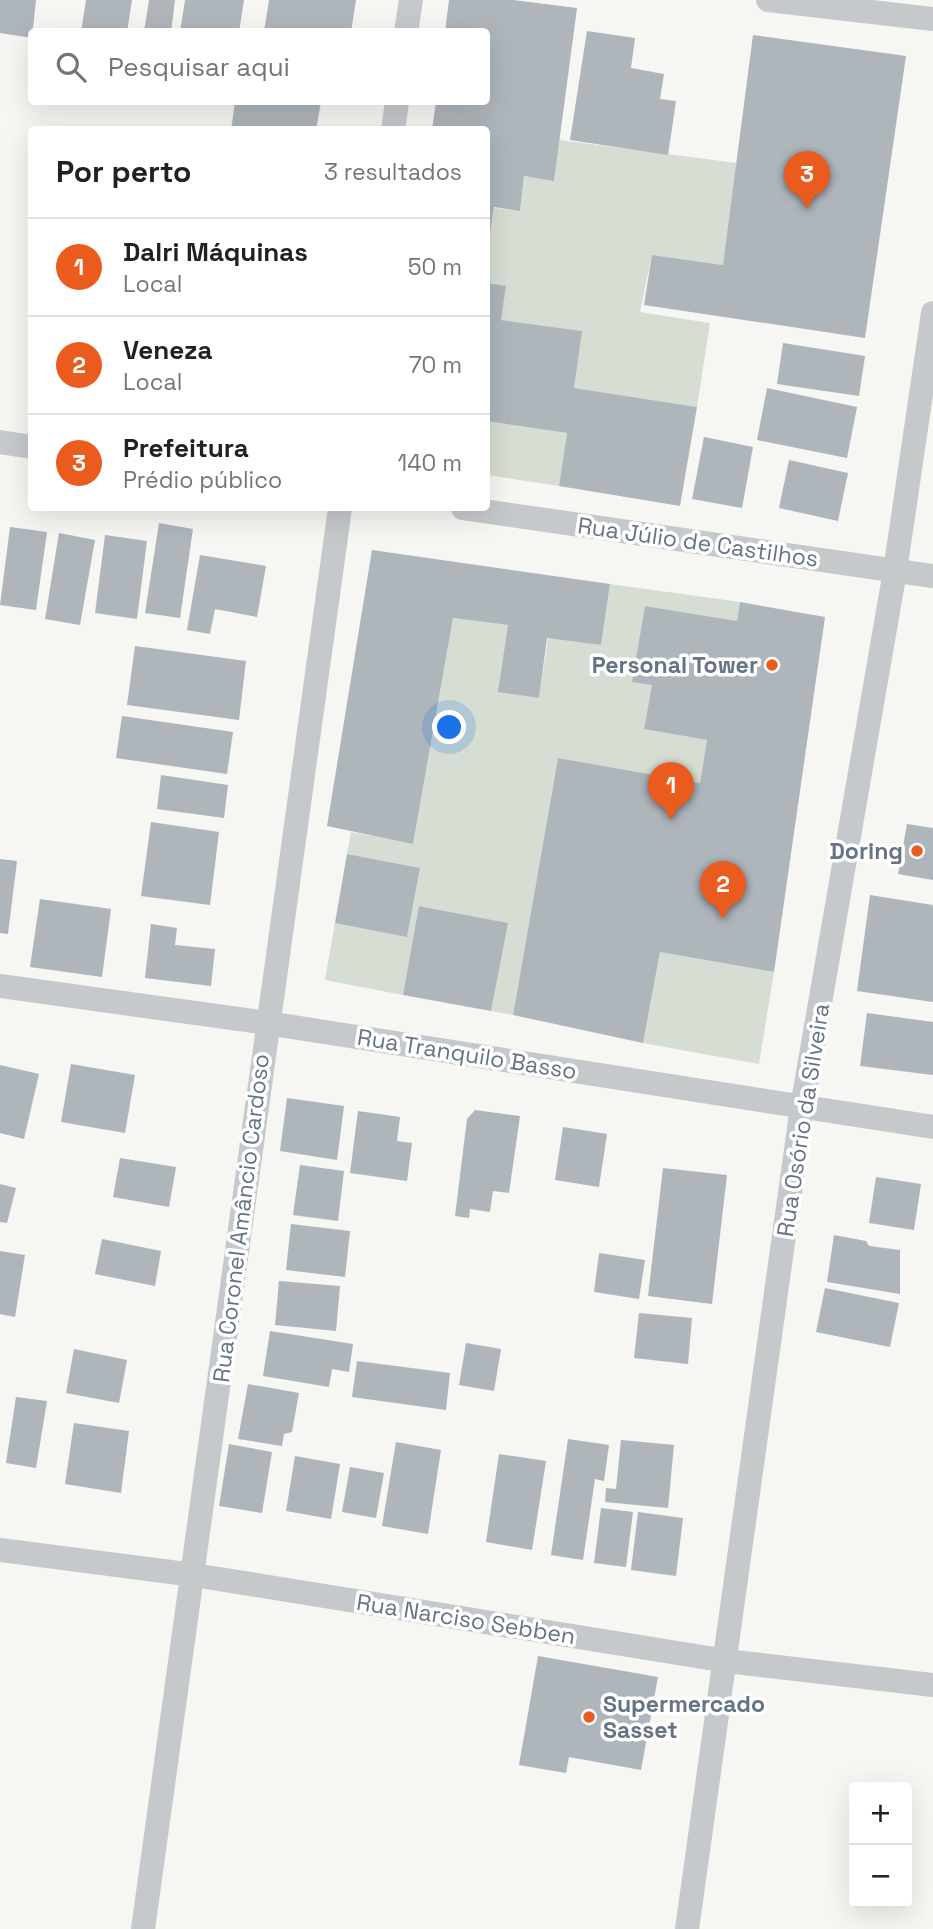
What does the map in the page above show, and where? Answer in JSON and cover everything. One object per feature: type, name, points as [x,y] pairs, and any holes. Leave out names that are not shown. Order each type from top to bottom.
[{"type":"street","points":[[407,28],[411,0]]},
{"type":"street","points":[[768,0],[933,19]]},
{"type":"street","points":[[394,126],[397,105]]},
{"type":"street","name":"Rua Osório da Silveira","points":[[687,1929],[727,1661],[802,1107],[895,571],[933,313]]},
{"type":"street","points":[[0,442],[28,446]]},
{"type":"street","name":"Rua Coronel Amâncio Cardoso","points":[[142,1929],[194,1575],[267,1023],[340,511]]},
{"type":"street","name":"Rua Júlio de Castilhos","points":[[484,511],[933,576]]},
{"type":"street","name":"Rua Tranquilo Basso","points":[[0,986],[267,1023],[933,1126]]},
{"type":"street","name":"Rua Narciso Sebben","points":[[0,1550],[194,1575],[727,1661],[933,1685]]},
{"type":"shaded area","points":[[559,140],[737,163],[723,265],[652,255],[640,312],[710,323],[697,407],[573,388],[581,331],[501,320],[490,291],[490,237],[494,208],[520,211],[524,176],[554,180]]},
{"type":"shaded area","points":[[490,422],[567,433],[559,486],[490,475]]},
{"type":"shaded area","points":[[610,584],[740,602],[737,621],[645,606],[633,681],[652,685],[644,729],[707,740],[700,783],[558,758],[513,1015],[491,1011],[507,923],[420,906],[403,995],[325,980],[335,923],[407,936],[420,868],[347,854],[351,832],[413,843],[453,618],[508,625],[499,692],[539,698],[548,638],[601,645]]},
{"type":"shaded area","points":[[660,952],[774,972],[759,1064],[643,1043]]},
{"type":"building","points":[[0,0],[36,0],[33,28],[28,28],[28,37],[0,33]]},
{"type":"building","points":[[86,0],[132,0],[128,28],[82,28]]},
{"type":"building","points":[[149,0],[175,0],[172,28],[145,28]]},
{"type":"building","points":[[185,0],[244,0],[240,28],[181,28]]},
{"type":"building","points":[[269,0],[356,0],[352,28],[265,28]]},
{"type":"building","points":[[449,0],[513,0],[577,8],[554,181],[524,176],[520,211],[494,207],[490,235],[490,126],[433,126],[436,105],[490,105],[490,28],[446,28]]},
{"type":"building","points":[[587,31],[635,38],[631,68],[664,74],[660,99],[676,101],[668,155],[570,140]]},
{"type":"building","points":[[753,35],[906,56],[865,338],[644,305],[652,255],[723,265]]},
{"type":"building","points":[[235,105],[320,105],[317,126],[232,126]]},
{"type":"building","points":[[490,284],[506,286],[501,320],[582,331],[574,388],[697,407],[680,506],[559,486],[567,433],[490,422]]},
{"type":"building","points":[[783,343],[865,356],[859,396],[777,384]]},
{"type":"building","points":[[767,388],[857,407],[847,458],[757,440]]},
{"type":"building","points":[[704,437],[753,447],[742,508],[692,499]]},
{"type":"building","points":[[789,460],[848,473],[838,521],[779,508]]},
{"type":"building","points":[[159,523],[193,529],[180,618],[145,613]]},
{"type":"building","points":[[10,527],[47,532],[36,610],[0,605]]},
{"type":"building","points":[[59,533],[95,540],[80,625],[45,619]]},
{"type":"building","points":[[105,535],[147,541],[137,619],[95,613]]},
{"type":"building","points":[[372,550],[610,584],[601,645],[547,638],[539,698],[498,692],[508,625],[453,618],[413,844],[327,826]]},
{"type":"building","points":[[200,555],[266,566],[257,617],[215,609],[210,634],[187,630]]},
{"type":"building","points":[[740,602],[825,617],[774,972],[660,952],[643,1043],[513,1015],[558,758],[700,783],[707,740],[644,729],[652,685],[632,682],[645,606],[737,621]]},
{"type":"building","points":[[135,646],[246,661],[239,720],[127,705]]},
{"type":"building","points":[[122,716],[233,732],[227,774],[116,758]]},
{"type":"building","points":[[161,775],[228,785],[224,818],[157,809]]},
{"type":"building","points":[[151,822],[219,832],[210,905],[141,896]]},
{"type":"building","name":"Doring","points":[[907,824],[933,828],[933,880],[898,874]]},
{"type":"building","points":[[347,854],[420,868],[407,937],[335,923]]},
{"type":"building","points":[[0,859],[17,861],[8,934],[0,933]]},
{"type":"building","points":[[870,895],[933,905],[933,1002],[857,991]]},
{"type":"building","points":[[40,899],[111,909],[102,977],[30,967]]},
{"type":"building","points":[[419,906],[508,923],[491,1011],[403,995]]},
{"type":"building","points":[[151,924],[177,928],[175,945],[215,949],[211,986],[145,978]]},
{"type":"building","points":[[867,1013],[933,1022],[933,1075],[860,1066]]},
{"type":"building","points":[[71,1064],[135,1075],[125,1133],[61,1122]]},
{"type":"building","points":[[0,1065],[39,1074],[24,1139],[0,1133]]},
{"type":"building","points":[[287,1098],[344,1106],[337,1160],[280,1151]]},
{"type":"building","points":[[475,1110],[520,1116],[509,1193],[493,1191],[490,1212],[470,1209],[469,1218],[455,1216],[467,1119]]},
{"type":"building","points":[[358,1111],[400,1117],[397,1141],[412,1143],[407,1181],[350,1173]]},
{"type":"building","points":[[563,1127],[607,1134],[599,1187],[555,1180]]},
{"type":"building","points":[[120,1158],[176,1167],[169,1207],[113,1197]]},
{"type":"building","points":[[300,1165],[344,1171],[338,1221],[293,1215]]},
{"type":"building","points":[[663,1168],[727,1175],[712,1304],[648,1296]]},
{"type":"building","points":[[876,1177],[921,1184],[914,1230],[869,1223]]},
{"type":"building","points":[[0,1184],[16,1188],[7,1223],[0,1222]]},
{"type":"building","points":[[291,1224],[350,1231],[345,1277],[286,1270]]},
{"type":"building","points":[[834,1235],[866,1241],[869,1246],[900,1250],[900,1294],[827,1282]]},
{"type":"building","points":[[102,1239],[161,1251],[155,1286],[95,1274]]},
{"type":"building","points":[[0,1251],[25,1255],[15,1317],[0,1314]]},
{"type":"building","points":[[599,1253],[645,1260],[639,1299],[594,1292]]},
{"type":"building","points":[[279,1281],[340,1286],[336,1331],[275,1325]]},
{"type":"building","points":[[825,1288],[899,1303],[890,1347],[816,1332]]},
{"type":"building","points":[[639,1313],[692,1318],[688,1364],[634,1358]]},
{"type":"building","points":[[270,1331],[353,1344],[349,1372],[332,1369],[329,1387],[263,1376]]},
{"type":"building","points":[[466,1343],[501,1349],[494,1391],[459,1385]]},
{"type":"building","points":[[74,1349],[127,1360],[119,1403],[66,1393]]},
{"type":"building","points":[[357,1361],[450,1373],[446,1410],[352,1397]]},
{"type":"building","points":[[248,1384],[299,1393],[292,1432],[284,1434],[282,1446],[238,1439]]},
{"type":"building","points":[[16,1397],[47,1401],[36,1468],[6,1463]]},
{"type":"building","points":[[74,1423],[129,1431],[121,1493],[65,1484]]},
{"type":"building","points":[[568,1439],[609,1445],[604,1481],[595,1479],[583,1560],[551,1555]]},
{"type":"building","points":[[621,1440],[674,1445],[668,1508],[605,1502],[606,1488],[616,1489]]},
{"type":"building","points":[[396,1442],[441,1450],[428,1534],[382,1526]]},
{"type":"building","points":[[229,1444],[272,1452],[262,1513],[219,1506]]},
{"type":"building","points":[[499,1454],[546,1461],[532,1550],[486,1542]]},
{"type":"building","points":[[295,1456],[340,1464],[331,1519],[286,1511]]},
{"type":"building","points":[[350,1467],[384,1473],[376,1518],[342,1512]]},
{"type":"building","points":[[601,1508],[633,1512],[626,1567],[594,1563]]},
{"type":"building","points":[[638,1512],[683,1518],[676,1576],[631,1570]]},
{"type":"building","name":"Supermercado Sasset","points":[[538,1656],[658,1677],[641,1770],[569,1757],[566,1773],[519,1765]]},
{"type":"place","name":"Prefeitura","points":[[807,209]]},
{"type":"place","name":"Personal Tower","points":[[772,665]]},
{"type":"place","name":"Dalri Máquinas","points":[[671,820]]},
{"type":"place","name":"Doring","points":[[917,851]]},
{"type":"place","name":"Veneza","points":[[723,919]]},
{"type":"place","name":"Supermercado Sasset","points":[[589,1717]]}]
